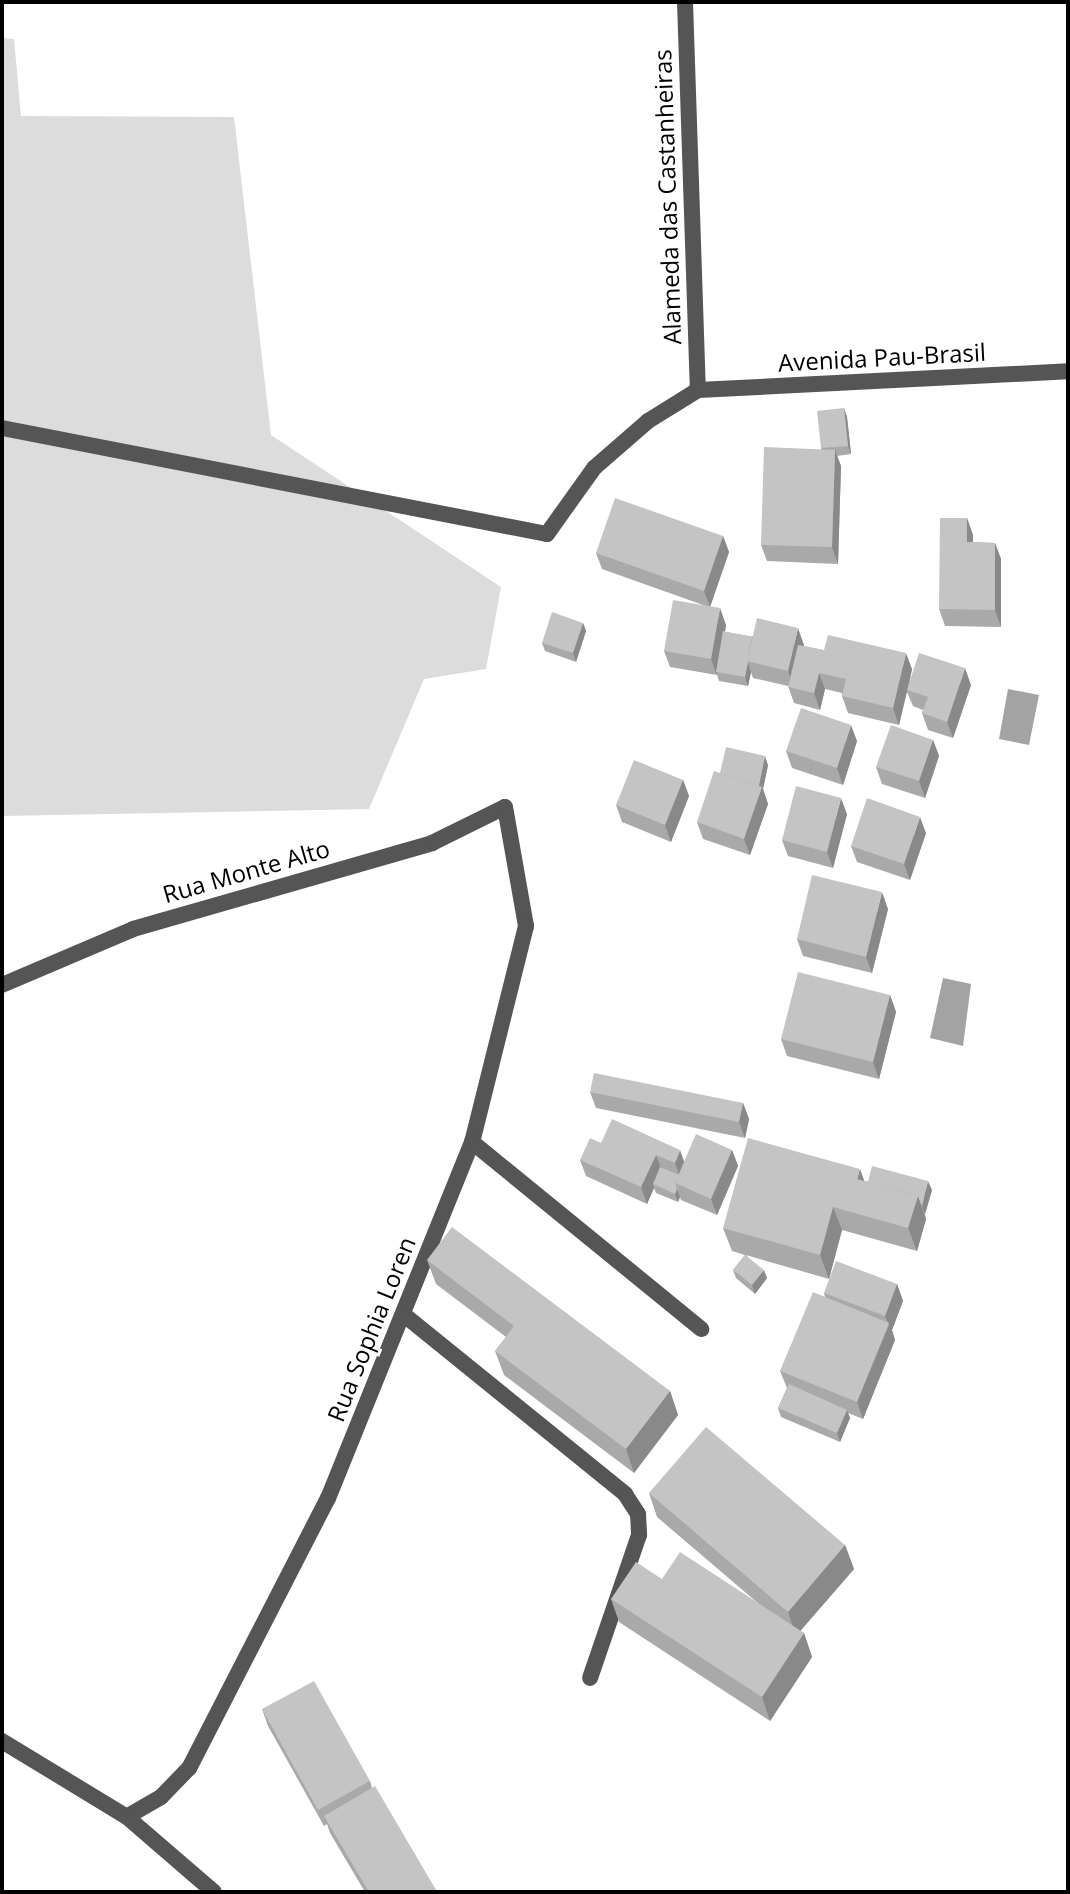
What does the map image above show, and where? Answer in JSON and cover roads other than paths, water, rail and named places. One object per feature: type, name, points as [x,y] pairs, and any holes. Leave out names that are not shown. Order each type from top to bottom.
[{"type":"street","name":"Alameda das Castanheiras","points":[[685,2],[698,390]]},
{"type":"street","name":"Avenida Pau-Brasil","points":[[698,390],[1068,371]]},
{"type":"street","points":[[2,428],[547,534],[594,468],[648,421],[698,390]]},
{"type":"street","name":"Rua Monte Alto","points":[[2,985],[133,929],[432,843],[505,807]]},
{"type":"street","name":"Rua Sophia Loren","points":[[127,1817],[161,1797],[189,1768],[328,1498],[472,1142],[526,926],[505,807]]},
{"type":"street","points":[[472,1142],[701,1329]]},
{"type":"street","points":[[403,1314],[625,1494],[638,1514],[639,1535],[590,1678]]},
{"type":"street","points":[[2,1741],[127,1817],[214,1892]]}]
